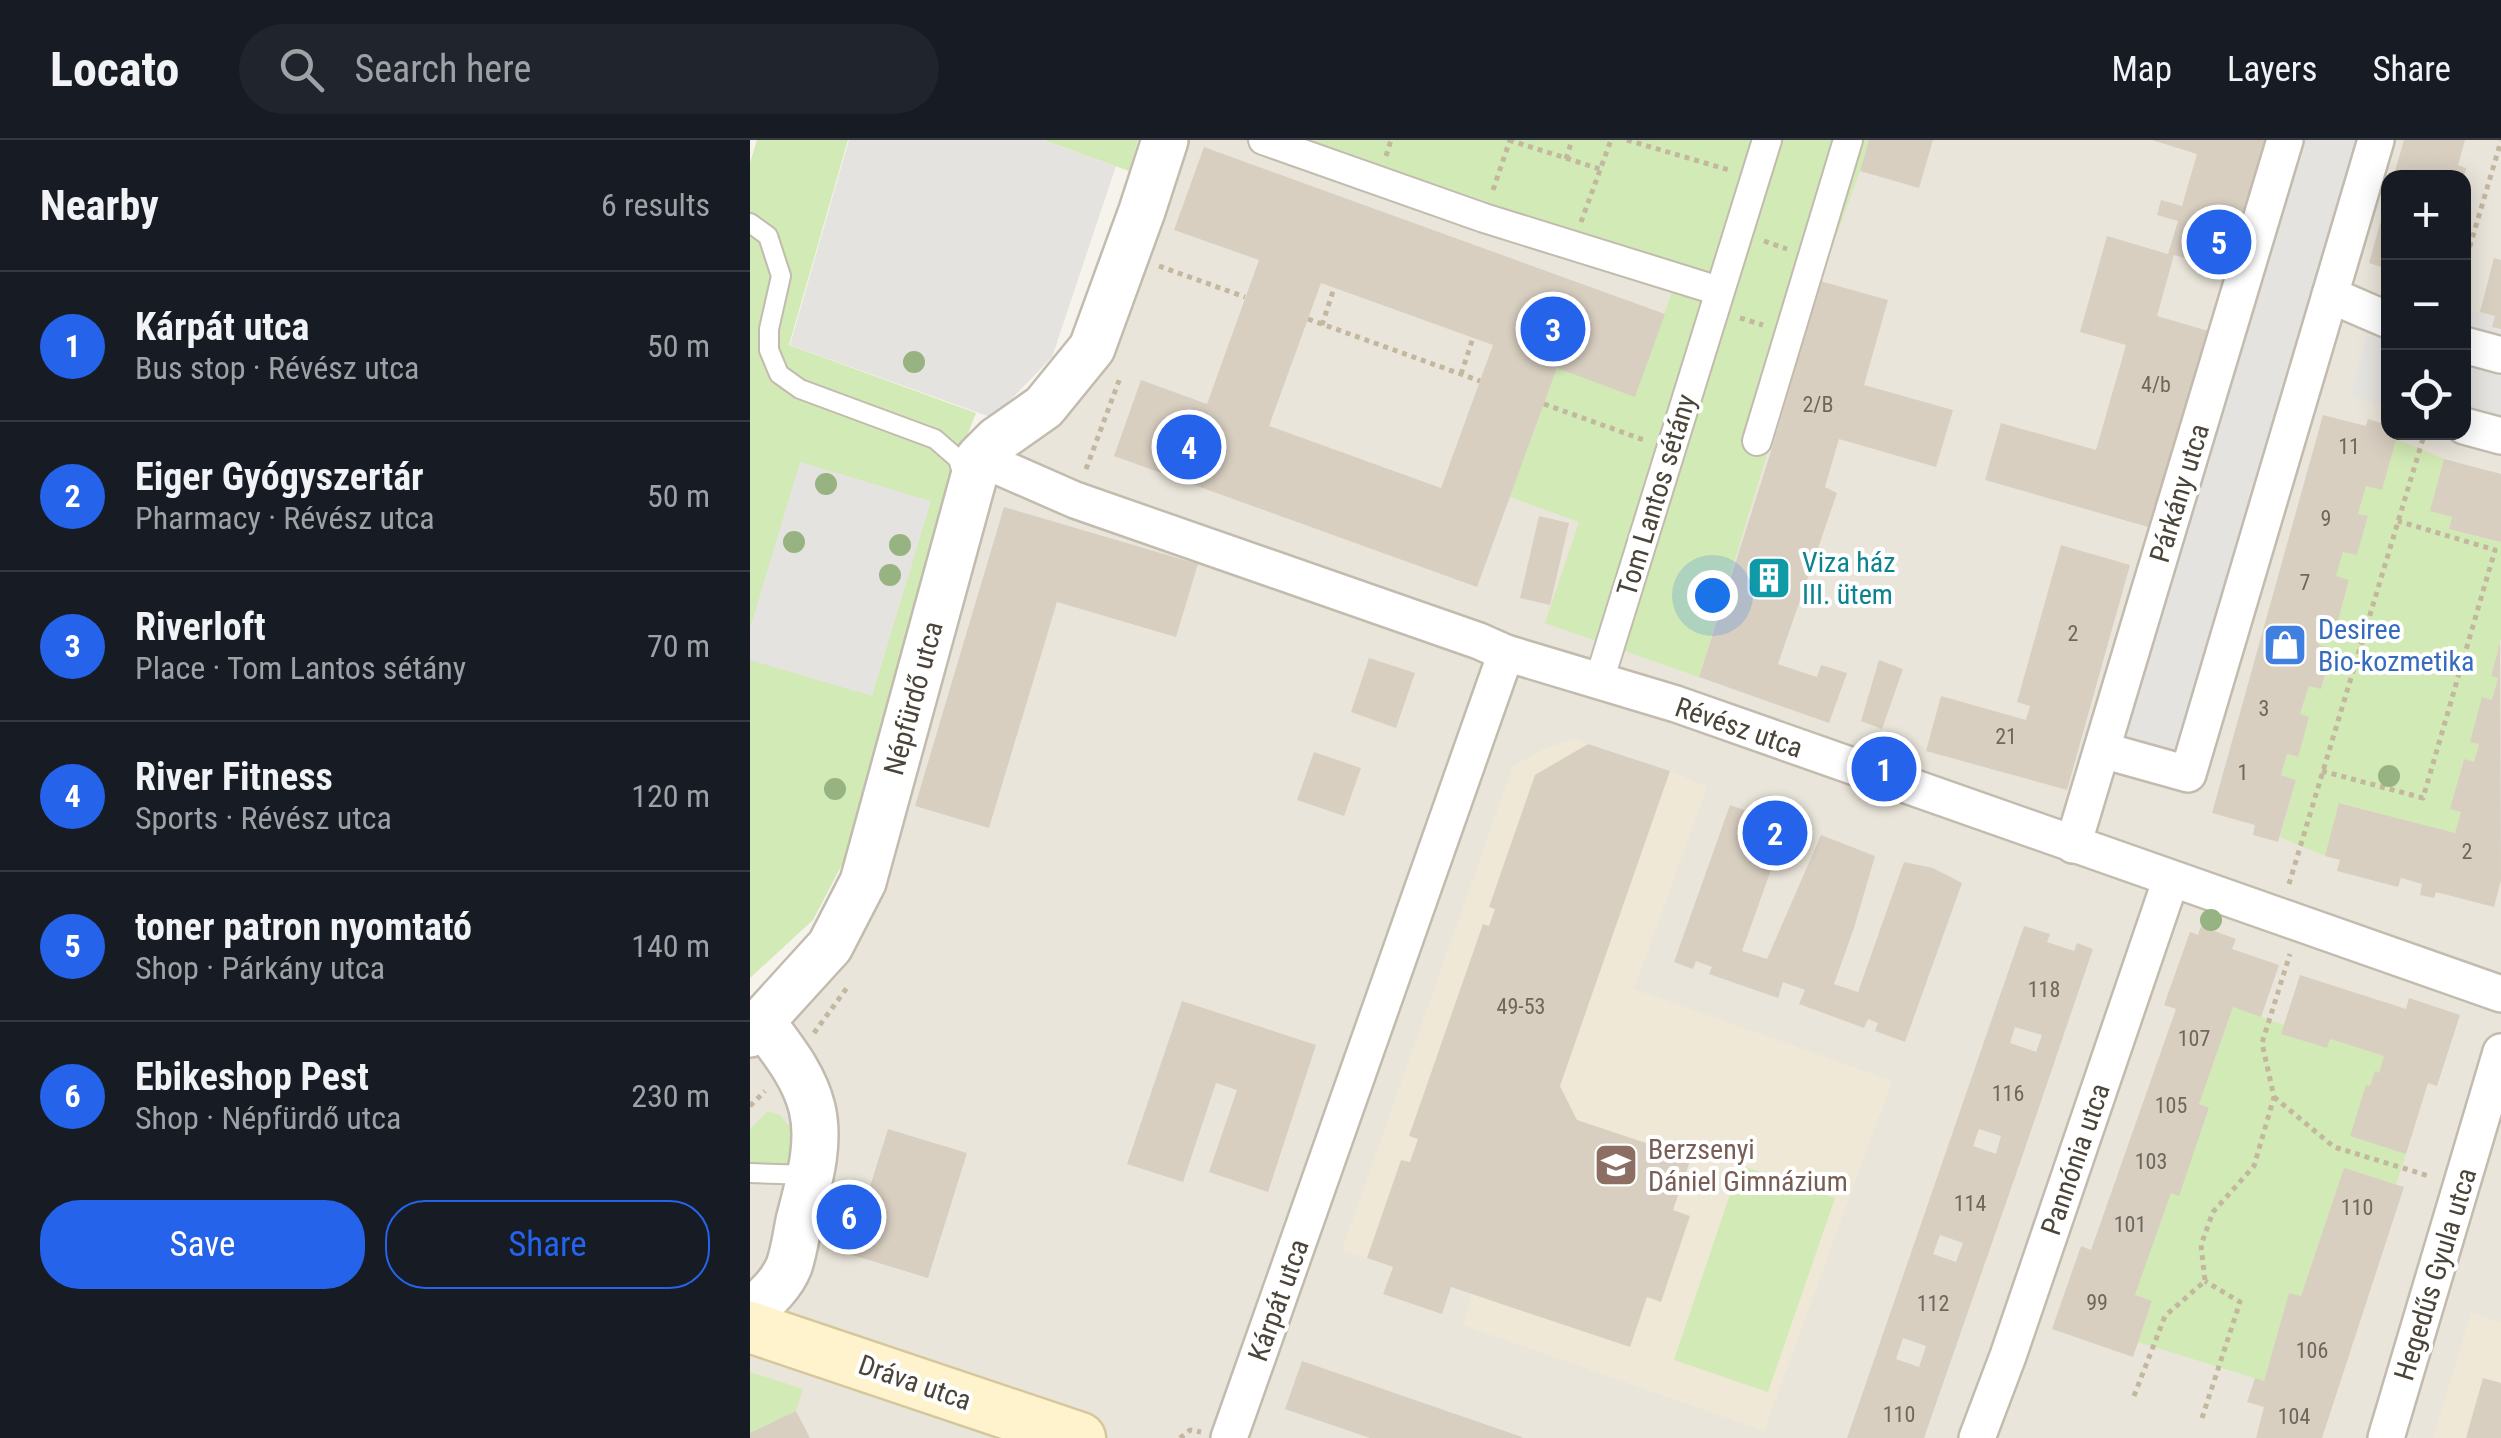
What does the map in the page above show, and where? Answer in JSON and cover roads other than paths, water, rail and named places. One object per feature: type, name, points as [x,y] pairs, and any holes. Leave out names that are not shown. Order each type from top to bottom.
[{"type":"main road","name":"Dráva utca","points":[[750,1327],[1080,1438]]},
{"type":"street","points":[[974,474],[996,440],[1044,407],[1092,348],[1165,140]]},
{"type":"street","points":[[1263,140],[1573,245],[1716,300]]},
{"type":"street","points":[[1757,441],[1848,140]]},
{"type":"street","name":"Párkány utca","points":[[2074,845],[2285,140]]},
{"type":"street","points":[[2102,750],[2188,774],[2376,140]]},
{"type":"street","name":"Tom Lantos sétány","points":[[1598,681],[1740,233],[1762,142]]},
{"type":"street","points":[[2330,295],[2381,317]]},
{"type":"street","points":[[2471,347],[2501,356]]},
{"type":"street","points":[[2471,428],[2501,436]]},
{"type":"street","name":"Révész utca","points":[[974,474],[1075,500],[1506,653],[1676,704],[2501,994]]},
{"type":"street","name":"Népfürdő utca","points":[[750,1312],[772,1294],[788,1269],[816,1133],[812,1108],[792,1062],[756,1028],[830,946],[863,882],[974,474]]},
{"type":"street","name":"Kárpát utca","points":[[1230,1438],[1506,653]]},
{"type":"street","name":"Pannónia utca","points":[[1977,1438],[2171,880]]},
{"type":"street","name":"Hegedűs Gyula utca","points":[[2386,1438],[2501,1052]]},
{"type":"street","name":"Népfürdő utca","points":[[788,1269],[792,1298],[818,1350]]},
{"type":"lane","points":[[750,224],[768,236],[781,276],[769,328],[769,350],[779,374],[800,389],[936,438],[974,474]]},
{"type":"lane","points":[[750,1173],[810,1176]]},
{"type":"place","name":"toner patron nyomtató","points":[[2219,242]]},
{"type":"place","name":"Riverloft","points":[[1553,329]]},
{"type":"place","name":"River Fitness","points":[[1189,447]]},
{"type":"place","name":"Viza ház III. ütem","points":[[1769,578]]},
{"type":"place","name":"Desiree Bio-kozmetika","points":[[2285,645]]},
{"type":"place","name":"Kárpát utca","points":[[1884,769]]},
{"type":"place","name":"Eiger Gyógyszertár","points":[[1775,833]]},
{"type":"place","name":"Berzsenyi Dániel Gimnázium","points":[[1616,1165]]},
{"type":"place","name":"Ebikeshop Pest","points":[[849,1217]]}]
